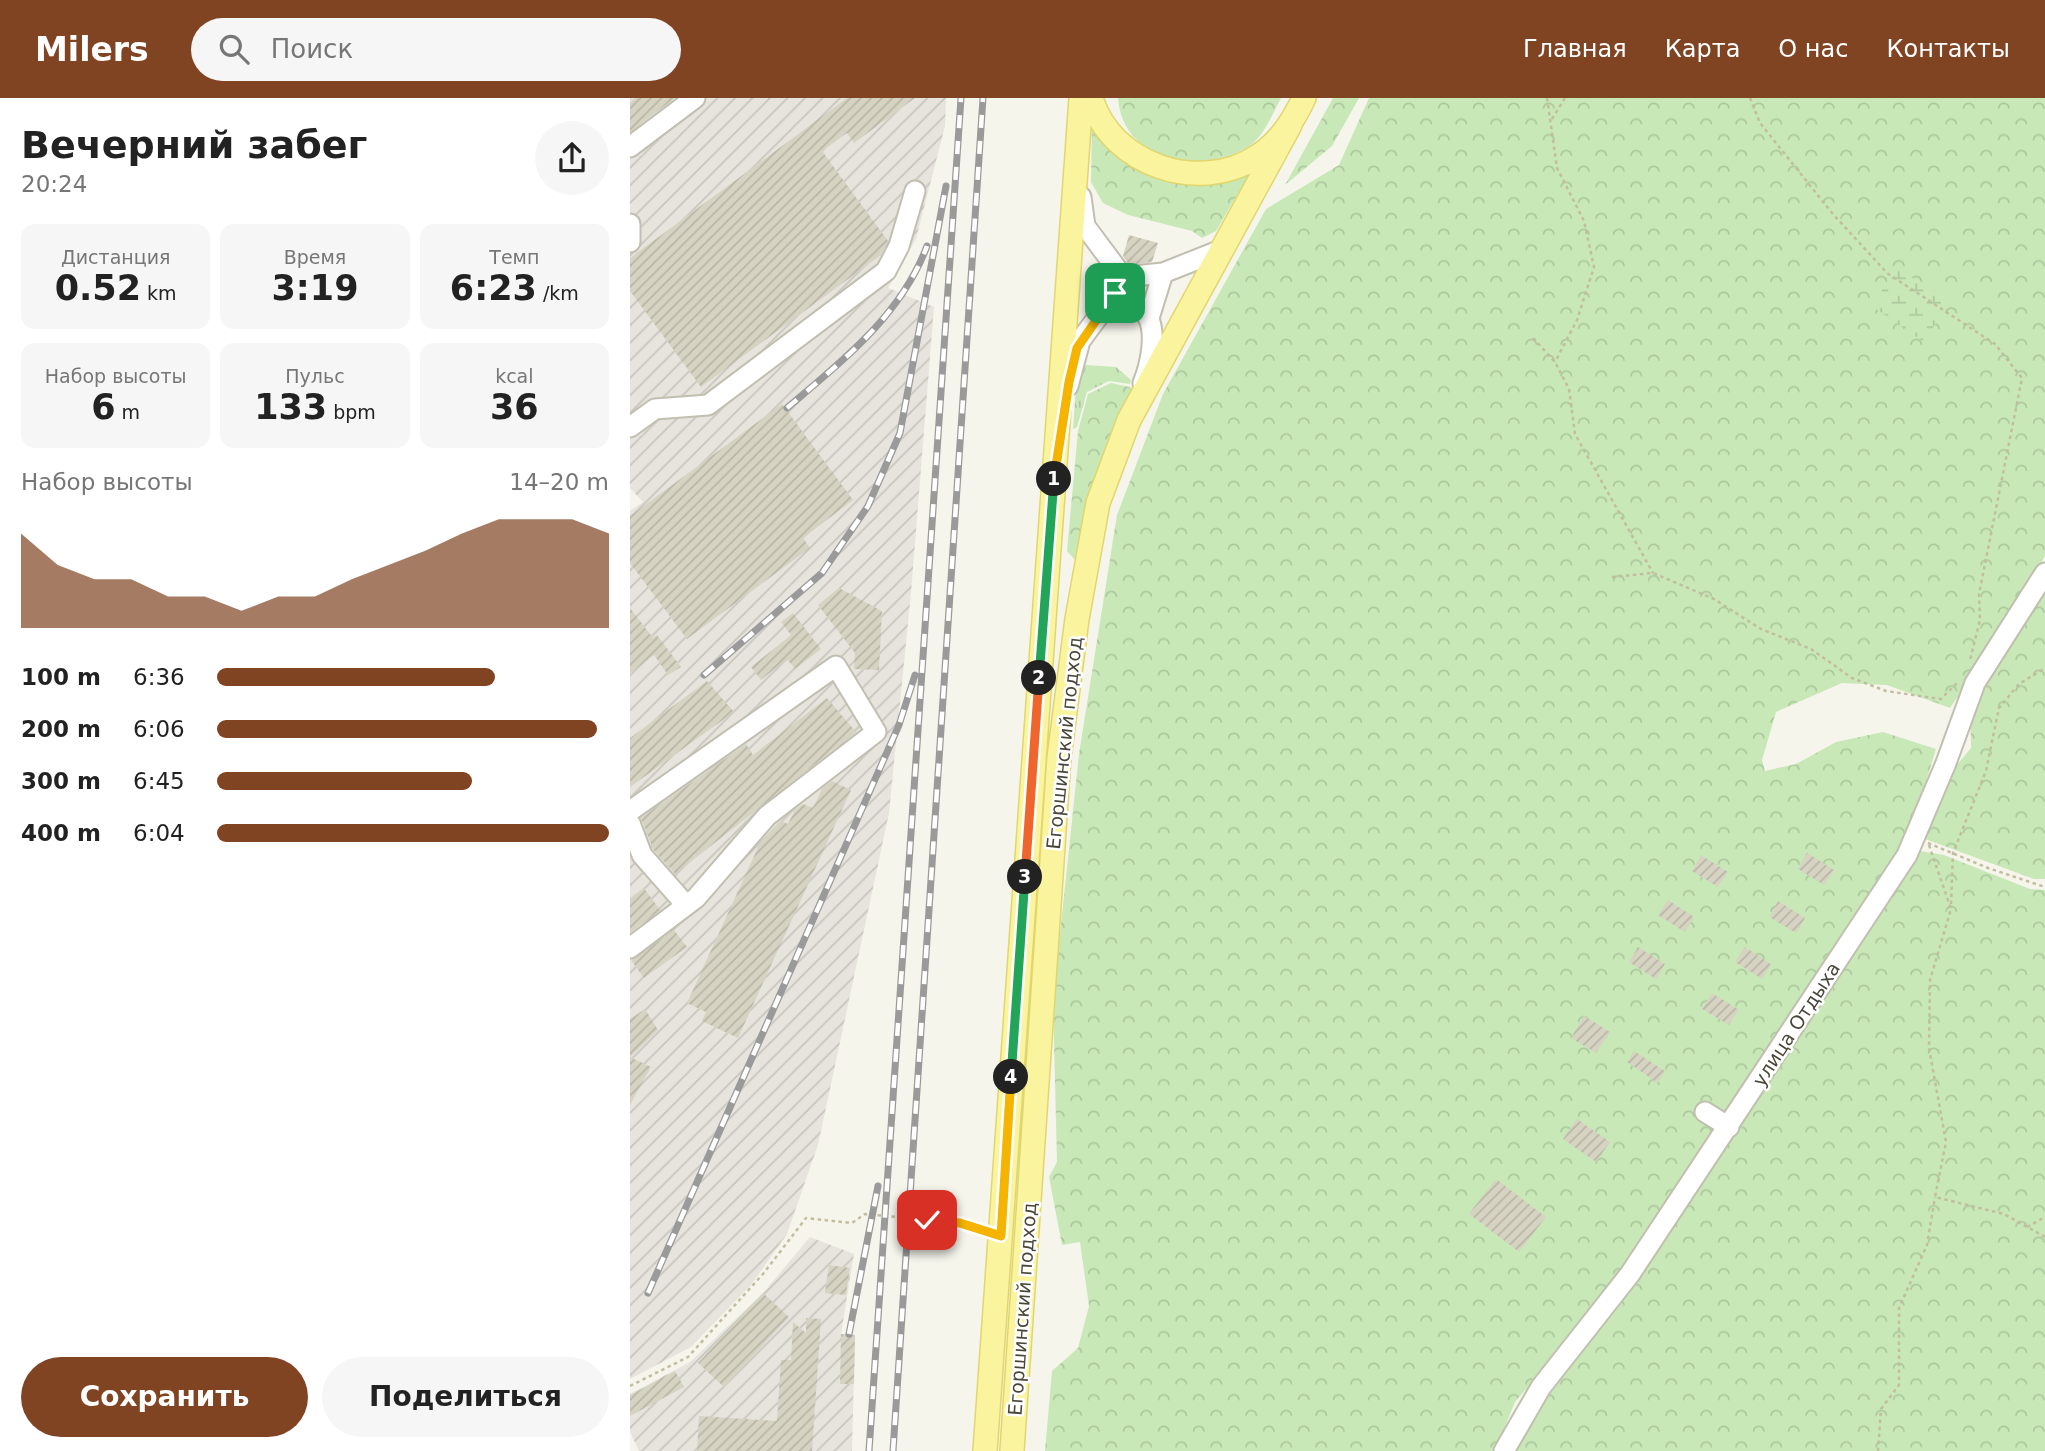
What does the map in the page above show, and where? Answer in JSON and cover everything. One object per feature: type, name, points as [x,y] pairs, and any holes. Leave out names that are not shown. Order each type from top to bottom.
[{"type":"main road","name":"Егоршинский подход","points":[[985,1451],[1081,98]]},
{"type":"main road","points":[[1091,98],[1102,123],[1121,147],[1149,164],[1184,172],[1221,170],[1245,164],[1271,147],[1290,125],[1304,98]]},
{"type":"main road","name":"Егоршинский подход","points":[[1012,1451],[1064,718],[1098,503],[1129,420],[1290,125]]},
{"type":"street","points":[[630,147],[695,98]]},
{"type":"street","points":[[1052,488],[1077,348],[1115,293],[1120,273],[1085,226],[1075,179]]},
{"type":"street","points":[[630,426],[654,409],[708,405],[886,271],[899,246],[915,191]]},
{"type":"street","points":[[630,224],[630,242]]},
{"type":"street","points":[[1149,318],[1129,296],[1134,276],[1164,274],[1221,250]]},
{"type":"street","points":[[1129,420],[1148,371],[1151,341],[1149,318],[1164,274]]},
{"type":"street","name":"улица Отдыха","points":[[1504,1451],[1520,1417],[1630,1274],[1907,855],[1946,763],[1969,680],[2045,573]]},
{"type":"street","points":[[630,811],[836,666],[876,732],[767,816],[686,905],[630,948]]},
{"type":"street","points":[[630,823],[642,855],[686,905]]},
{"type":"street","points":[[1704,1112],[1729,1127]]},
{"type":"path","points":[[1547,98],[1558,168],[1584,221],[1594,267],[1577,320],[1555,362]]},
{"type":"path","points":[[1552,119],[1564,98]]},
{"type":"path","points":[[1612,577],[1653,573],[1714,599],[1762,629],[1811,649],[1852,678],[1886,691],[1941,699],[1969,680],[1980,620],[1979,594],[2022,378],[1995,344],[1887,273],[1832,213],[1760,123],[1750,98]]},
{"type":"path","points":[[1533,338],[1555,362],[1569,389],[1574,434],[1653,573]]},
{"type":"path","points":[[1878,1451],[1881,1409],[1899,1385],[1899,1308],[1927,1245],[1946,1142],[1929,1048],[1930,981],[1951,909],[1953,853],[1986,771],[1999,708],[2019,684],[2045,668]]},
{"type":"path","points":[[1951,909],[1928,842],[2045,887]]},
{"type":"path","points":[[1935,1197],[2004,1214],[2045,1237]]},
{"type":"path","points":[[630,1387],[688,1357],[763,1274],[806,1218],[852,1223],[865,1214],[960,1223],[1001,1236]]},
{"type":"path","points":[[2027,1227],[2045,1217]]},
{"type":"shaded area","points":[[630,98],[946,98],[945,126],[916,239],[888,288],[934,307],[911,593],[889,813],[818,1145],[787,1234],[751,1285],[691,1347],[630,1379],[630,511],[643,502],[630,488]]},
{"type":"shaded area","points":[[810,1237],[854,1254],[841,1334],[855,1335],[852,1451],[639,1451],[630,1432],[630,1394],[690,1362],[763,1293]]},
{"type":"green space","points":[[1118,98],[1281,98],[1263,131],[1248,147],[1229,156],[1188,161],[1167,157],[1149,149],[1134,137],[1123,120]]},
{"type":"green space","points":[[1333,98],[1359,98],[1332,146],[1285,185]]},
{"type":"green space","points":[[1369,98],[2045,98],[2045,556],[1993,645],[1950,708],[1887,685],[1842,683],[1776,712],[1762,760],[1765,771],[1796,764],[1836,742],[1883,732],[1936,749],[1908,839],[1722,1128],[1575,1333],[1515,1402],[1495,1451],[1045,1451],[1052,1371],[1078,1348],[1089,1306],[1080,1242],[1062,1245],[1049,1177],[1057,1162],[1053,1000],[1079,754],[1117,515],[1163,394],[1266,209],[1339,165]]},
{"type":"green space","points":[[1092,125],[1123,158],[1251,171],[1216,231],[1202,238],[1192,231],[1128,215],[1103,203],[1091,182]]},
{"type":"green space","points":[[1896,268],[1950,300],[1924,342],[1872,306]]},
{"type":"green space","points":[[1086,365],[1116,367],[1131,380],[1130,384],[1109,381],[1087,392],[1077,427],[1073,429],[1077,374]]},
{"type":"green space","points":[[1111,383],[1130,387],[1133,391],[1083,550],[1075,560],[1067,551],[1078,431],[1088,394]]},
{"type":"green space","points":[[2045,584],[2045,879],[2034,879],[1925,839],[1952,771],[1971,748],[1970,702]]},
{"type":"green space","points":[[1920,851],[1944,855],[2030,889],[2045,890],[2045,1451],[1515,1451],[1528,1422],[1637,1281]]},
{"type":"building","points":[[635,98],[675,98],[630,132],[630,103]]},
{"type":"building","points":[[847,98],[915,98],[854,143],[847,133],[822,151],[888,241],[881,255],[701,387],[630,291],[630,258]]},
{"type":"building","points":[[1129,235],[1158,243],[1152,262],[1129,265],[1123,256]]},
{"type":"building","points":[[782,404],[853,500],[803,538],[810,548],[687,639],[630,563],[630,516]]},
{"type":"building","points":[[839,588],[882,611],[879,670],[854,669],[855,653],[818,605]]},
{"type":"building","points":[[630,608],[653,638],[657,635],[681,667],[668,675],[654,655],[630,673]]},
{"type":"building","points":[[793,613],[821,649],[795,669],[787,659],[761,680],[751,667],[791,635],[781,622]]},
{"type":"building","points":[[707,681],[734,712],[630,787],[630,738]]},
{"type":"building","points":[[827,698],[856,732],[675,874],[653,849],[641,818],[746,744],[753,755]]},
{"type":"building","points":[[832,781],[851,790],[738,1038],[702,1021],[706,1012],[687,1003],[761,841],[781,821],[788,824],[795,810],[803,804],[813,808],[822,789]]},
{"type":"building","points":[[1807,853],[1834,870],[1824,885],[1798,869]]},
{"type":"building","points":[[1701,855],[1728,872],[1718,887],[1692,871]]},
{"type":"building","points":[[644,888],[660,910],[630,933],[630,898]]},
{"type":"building","points":[[1668,900],[1694,917],[1685,932],[1658,915]]},
{"type":"building","points":[[1778,901],[1805,918],[1796,933],[1769,917]]},
{"type":"building","points":[[674,930],[687,947],[644,978],[631,960]]},
{"type":"building","points":[[1638,947],[1665,964],[1656,979],[1629,962]]},
{"type":"building","points":[[1745,947],[1771,964],[1762,979],[1735,962]]},
{"type":"building","points":[[1712,993],[1739,1010],[1729,1025],[1702,1009]]},
{"type":"building","points":[[645,1009],[658,1030],[630,1057],[630,1019]]},
{"type":"building","points":[[1584,1016],[1610,1032],[1596,1053],[1571,1038]]},
{"type":"building","points":[[1634,1051],[1665,1071],[1658,1083],[1627,1062]]},
{"type":"building","points":[[630,1057],[651,1067],[630,1105]]},
{"type":"building","points":[[1577,1119],[1610,1142],[1596,1162],[1563,1139]]},
{"type":"building","points":[[1496,1179],[1546,1217],[1519,1252],[1469,1214]]},
{"type":"building","points":[[829,1265],[850,1268],[846,1295],[825,1293]]},
{"type":"building","points":[[763,1293],[789,1317],[724,1387],[698,1363]]},
{"type":"building","points":[[806,1318],[821,1319],[812,1451],[697,1451],[699,1416],[777,1421],[781,1360],[791,1360],[793,1322],[806,1333]]},
{"type":"building","points":[[841,1334],[855,1335],[854,1384],[840,1384]]},
{"type":"building","points":[[675,1371],[684,1387],[630,1416],[630,1395]]},
{"type":"railway","points":[[869,1451],[961,98]]},
{"type":"railway","points":[[893,1451],[983,98]]},
{"type":"railway","points":[[704,675],[822,573],[868,506],[900,433],[946,186]]},
{"type":"railway","points":[[787,408],[849,355],[886,316],[916,271],[927,246]]},
{"type":"railway","points":[[648,1293],[899,725],[915,675]]},
{"type":"railway","points":[[849,1334],[878,1186]]},
{"type":"route","points":[[927,1220],[960,1223],[1001,1236],[1052,488],[1077,348],[1115,293]]}]
